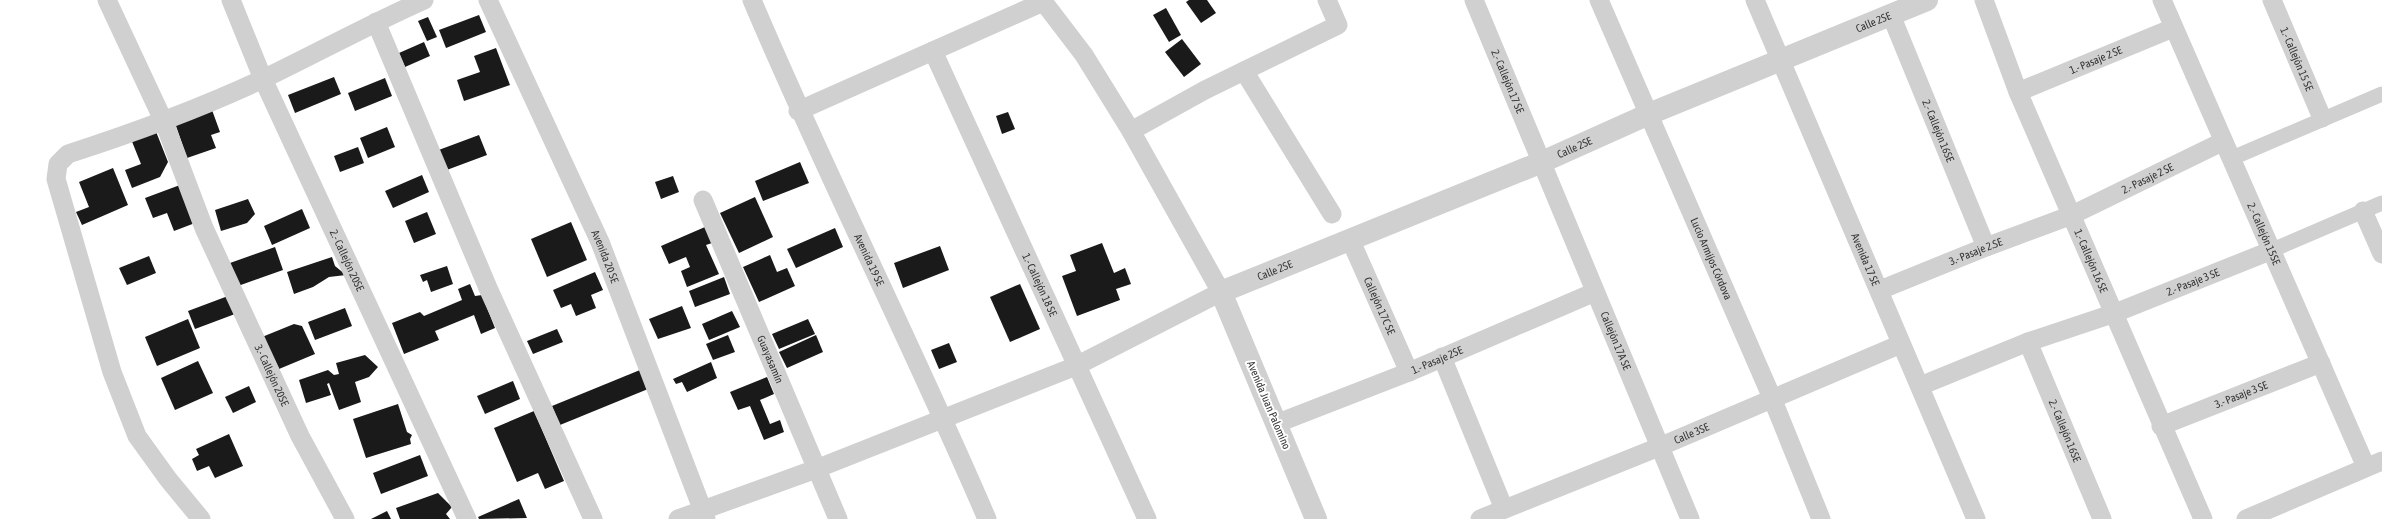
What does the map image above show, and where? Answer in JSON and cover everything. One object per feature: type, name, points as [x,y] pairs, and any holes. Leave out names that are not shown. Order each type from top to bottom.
[{"type":"street","name":"3.- Callejón 20SE","points":[[107,0],[164,122],[204,228],[300,436],[345,519]]},
{"type":"street","name":"2.- Callejón 20SE","points":[[231,0],[263,79],[467,519]]},
{"type":"street","points":[[201,519],[168,479],[137,436],[112,372],[56,178],[58,164],[68,154],[164,122],[263,79],[376,22],[424,0]]},
{"type":"street","name":"Avenida 20 SE","points":[[488,0],[600,242],[704,514]]},
{"type":"street","name":"Avenida 19 SE","points":[[752,0],[798,111],[944,419],[987,519]]},
{"type":"street","points":[[1131,131],[1244,71],[1338,25],[1327,0]]},
{"type":"street","name":"2.- Callejón 17 SE","points":[[1474,0],[1542,162]]},
{"type":"street","name":"Lucio Armijos Córdova","points":[[1599,0],[1772,398],[1821,519]]},
{"type":"street","name":"Avenida 17 SE","points":[[1755,0],[1819,155],[1880,290],[1901,344],[1976,519]]},
{"type":"street","name":"Calle 2SE","points":[[1221,292],[1542,162],[1649,114],[1781,60],[1899,8],[1927,0]]},
{"type":"street","name":"1.- Callejón 16 SE","points":[[1984,0],[2018,92],[2115,313],[2161,426],[2203,519]]},
{"type":"street","name":"2.- Callejón 15SE","points":[[2162,0],[2222,142],[2321,363],[2374,464]]},
{"type":"street","name":"1.- Callejón 15 SE","points":[[2272,0],[2322,118]]},
{"type":"street","points":[[678,519],[704,514],[1076,366],[1221,292],[1131,131],[1084,55],[1042,1],[798,111]]},
{"type":"street","name":"2.- Callejón 16SE","points":[[1899,8],[1986,247]]},
{"type":"street","points":[[376,22],[488,288],[593,519]]},
{"type":"street","name":"1.- Pasaje 2 SE","points":[[2018,92],[2173,28]]},
{"type":"street","name":"1.- Callejón 18 SE","points":[[933,51],[1147,519]]},
{"type":"street","points":[[1244,71],[1332,214]]},
{"type":"street","points":[[2230,159],[2322,118],[2382,94]]},
{"type":"street","name":"2.- Pasaje 2 SE","points":[[2072,215],[2222,142]]},
{"type":"street","name":"Callejón 17A SE","points":[[1542,162],[1690,519]]},
{"type":"street","name":"Guayasamín","points":[[703,200],[838,519]]},
{"type":"street","points":[[2270,251],[2382,203]]},
{"type":"street","points":[[2363,211],[2382,254]]},
{"type":"street","name":"3.- Pasaje 2.SE","points":[[1880,290],[1986,247],[2072,215]]},
{"type":"street","name":"Callejón 17C SE","points":[[1350,239],[1410,372]]},
{"type":"street","name":"2.- Pasaje 3 SE","points":[[2028,342],[2115,313],[2270,251]]},
{"type":"street","name":"Avenida Juan Palomino","points":[[1221,292],[1278,423],[1316,519]]},
{"type":"street","name":"1.- Pasaje 2SE","points":[[1278,423],[1410,372],[1595,292]]},
{"type":"street","points":[[1920,386],[2028,342]]},
{"type":"street","name":"2.- Callejón 16SE","points":[[2028,342],[2102,519]]},
{"type":"street","name":"Calle 3SE","points":[[1480,519],[1659,447],[1901,344]]},
{"type":"street","points":[[1442,357],[1504,509]]},
{"type":"street","name":"3.- Pasaje 3 SE","points":[[2161,426],[2321,363]]},
{"type":"street","points":[[2246,519],[2374,464]]},
{"type":"building","points":[[1189,0],[1207,0],[1216,13],[1201,23],[1186,2]]},
{"type":"building","points":[[1166,8],[1181,35],[1169,42],[1153,15]]},
{"type":"building","points":[[479,15],[486,32],[446,48],[439,30]]},
{"type":"building","points":[[428,17],[437,37],[427,41],[418,21]]},
{"type":"building","points":[[1182,39],[1201,64],[1184,77],[1165,52]]},
{"type":"building","points":[[424,42],[430,56],[405,67],[399,53]]},
{"type":"building","points":[[496,48],[510,85],[464,101],[457,80],[480,72],[474,56]]},
{"type":"building","points":[[334,77],[341,94],[295,113],[288,95]]},
{"type":"building","points":[[385,78],[392,96],[355,111],[348,93]]},
{"type":"building","points":[[212,110],[220,132],[211,135],[216,148],[187,158],[175,123]]},
{"type":"building","points":[[1008,112],[1015,129],[1002,134],[996,116]]},
{"type":"building","points":[[387,127],[395,147],[368,158],[360,138]]},
{"type":"building","points":[[155,129],[168,162],[160,177],[132,188],[125,170],[141,164],[131,139]]},
{"type":"building","points":[[479,135],[487,155],[444,171],[436,151]]},
{"type":"building","points":[[358,147],[364,163],[340,172],[334,156]]},
{"type":"building","points":[[800,162],[809,183],[763,201],[755,181]]},
{"type":"building","points":[[113,168],[128,205],[82,225],[76,212],[89,207],[79,182]]},
{"type":"building","points":[[422,175],[429,192],[393,208],[385,191]]},
{"type":"building","points":[[673,176],[679,192],[661,199],[655,182]]},
{"type":"building","points":[[180,185],[195,223],[174,231],[167,213],[153,218],[145,198]]},
{"type":"building","points":[[755,197],[773,237],[739,253],[720,213]]},
{"type":"building","points":[[248,199],[255,214],[247,223],[221,231],[215,210]]},
{"type":"building","points":[[302,209],[310,228],[272,245],[264,226]]},
{"type":"building","points":[[427,212],[436,234],[414,243],[405,221]]},
{"type":"building","points":[[571,222],[587,260],[547,277],[531,239]]},
{"type":"building","points":[[705,227],[712,243],[706,245],[719,274],[687,287],[681,271],[690,267],[686,257],[669,264],[661,246]]},
{"type":"building","points":[[835,228],[843,247],[796,268],[787,249]]},
{"type":"building","points":[[1102,243],[1114,273],[1125,268],[1131,284],[1116,289],[1120,300],[1077,316],[1062,276],[1076,271],[1070,255]]},
{"type":"building","points":[[940,246],[949,270],[903,288],[894,263]]},
{"type":"building","points":[[275,247],[283,270],[238,286],[230,263]]},
{"type":"building","points":[[770,255],[777,272],[787,268],[795,286],[759,302],[743,267]]},
{"type":"building","points":[[149,256],[156,273],[127,285],[119,268]]},
{"type":"building","points":[[332,257],[335,266],[346,275],[329,277],[313,287],[294,294],[287,272]]},
{"type":"building","points":[[447,266],[453,284],[431,292],[427,280],[423,282],[420,275]]},
{"type":"building","points":[[595,272],[603,290],[591,295],[596,308],[576,316],[571,304],[561,308],[553,290]]},
{"type":"building","points":[[724,277],[730,294],[695,307],[689,291]]},
{"type":"building","points":[[470,284],[475,296],[482,295],[495,328],[481,334],[474,315],[435,331],[439,340],[404,354],[392,323],[420,312],[424,316],[462,300],[458,289]]},
{"type":"building","points":[[1020,284],[1040,329],[1010,342],[990,297]]},
{"type":"building","points":[[228,296],[235,314],[195,329],[188,311]]},
{"type":"building","points":[[682,306],[691,328],[658,339],[649,319]]},
{"type":"building","points":[[345,308],[352,326],[315,340],[308,322]]},
{"type":"building","points":[[732,311],[740,327],[709,340],[702,324]]},
{"type":"building","points":[[188,319],[200,348],[157,366],[145,337]]},
{"type":"building","points":[[808,319],[815,334],[779,349],[772,334]]},
{"type":"building","points":[[294,324],[302,326],[315,354],[279,369],[262,337]]},
{"type":"building","points":[[557,329],[563,342],[533,354],[527,341]]},
{"type":"building","points":[[728,335],[735,352],[713,360],[706,344]]},
{"type":"building","points":[[816,335],[823,352],[787,368],[779,352]]},
{"type":"building","points":[[949,343],[957,362],[939,369],[931,350]]},
{"type":"building","points":[[365,355],[378,367],[369,377],[355,382],[361,402],[339,410],[329,383],[327,384],[331,395],[306,403],[299,380],[328,370],[334,375],[339,374],[336,363]]},
{"type":"building","points":[[198,361],[213,393],[175,410],[161,378]]},
{"type":"building","points":[[711,362],[717,378],[687,392],[682,382],[676,384],[673,379]]},
{"type":"building","points":[[640,370],[648,389],[560,425],[552,406]]},
{"type":"building","points":[[767,377],[774,394],[760,400],[770,424],[780,420],[784,432],[764,440],[750,406],[738,410],[730,392]]},
{"type":"building","points":[[513,381],[520,399],[485,414],[477,396]]},
{"type":"building","points":[[249,386],[256,402],[233,413],[225,397]]},
{"type":"building","points":[[398,404],[407,432],[412,435],[410,439],[411,444],[366,458],[353,419]]},
{"type":"building","points":[[534,411],[564,481],[545,489],[538,473],[517,482],[494,428]]},
{"type":"building","points":[[229,434],[243,466],[215,478],[209,466],[197,471],[192,459],[199,455],[196,449]]},
{"type":"building","points":[[420,455],[428,476],[381,494],[373,473]]},
{"type":"building","points":[[438,493],[452,507],[446,514],[450,519],[400,519],[396,508]]},
{"type":"building","points":[[519,499],[527,518],[479,519],[478,517]]},
{"type":"building","points":[[387,511],[391,519],[371,519]]}]
